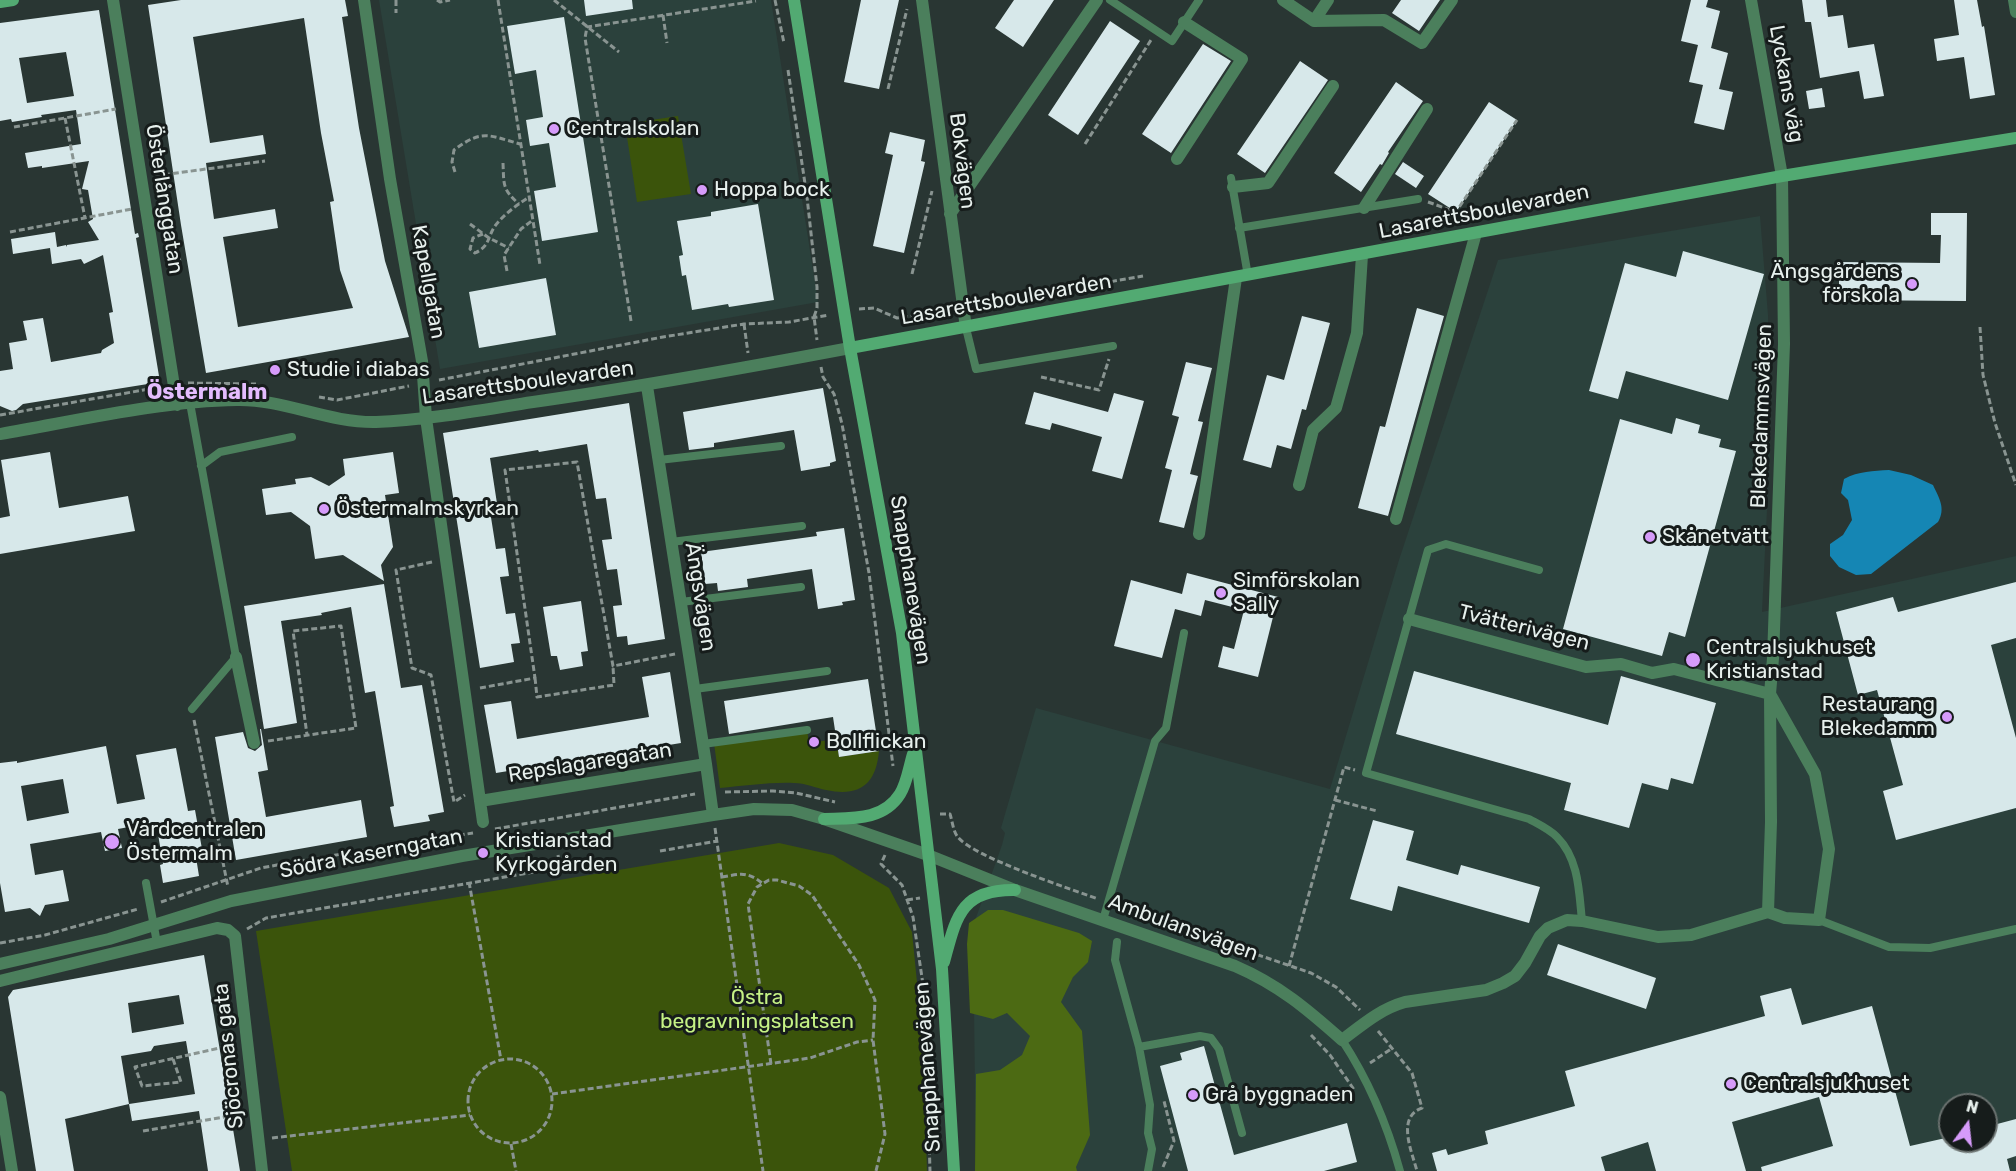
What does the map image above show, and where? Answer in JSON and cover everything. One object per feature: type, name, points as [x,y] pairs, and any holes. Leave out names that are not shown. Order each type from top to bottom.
[{"type":"main road","points":[[0,2],[13,0]]},
{"type":"main road","name":"Snapphanevägen","points":[[794,0],[850,348],[902,633],[942,969],[954,1171]]},
{"type":"main road","name":"Lasarettsboulevarden","points":[[850,348],[1782,176],[2016,138]]},
{"type":"main road","points":[[824,819],[873,816],[890,807],[900,794],[915,747]]},
{"type":"main road","points":[[942,969],[956,918],[967,904],[986,892],[1015,890]]},
{"type":"street","name":"Österlånggatan","points":[[113,0],[177,405]]},
{"type":"street","name":"Kapellgatan","points":[[364,0],[390,179],[422,362],[426,418],[480,801],[488,826]]},
{"type":"street","name":"Bokvägen","points":[[922,0],[966,328]]},
{"type":"street","points":[[950,214],[1098,0]]},
{"type":"street","points":[[1283,0],[1314,21],[1384,20],[1422,43],[1452,0]]},
{"type":"street","points":[[1314,21],[1328,0]]},
{"type":"street","name":"Lyckans väg","points":[[1751,0],[1782,176]]},
{"type":"street","points":[[2014,0],[2016,12]]},
{"type":"street","points":[[1177,159],[1242,59],[1184,22]]},
{"type":"street","points":[[1232,182],[1268,183],[1333,86]]},
{"type":"street","points":[[1364,208],[1427,109]]},
{"type":"street","name":"Blekedammsvägen","points":[[1768,912],[1771,822],[1770,694],[1785,344],[1782,176]]},
{"type":"street","points":[[1396,519],[1476,233]]},
{"type":"street","points":[[1299,484],[1313,430],[1336,408],[1357,333],[1362,255]]},
{"type":"street","points":[[1199,534],[1242,277]]},
{"type":"street","name":"Lasarettsboulevarden","points":[[0,434],[190,403],[239,400],[286,407],[332,418],[373,422],[426,418],[647,386],[850,348]]},
{"type":"street","name":"Ängsvägen","points":[[647,386],[713,815]]},
{"type":"street","name":"Tvätterivägen","points":[[1408,619],[1586,667],[1621,664],[1652,673],[1674,669],[1770,694]]},
{"type":"street","points":[[236,657],[254,742]]},
{"type":"street","points":[[1342,1041],[1369,1019],[1392,1006],[1404,1002],[1486,990],[1503,983],[1515,976],[1540,936],[1548,928],[1567,920],[1658,937],[1691,935],[1768,912],[1785,918],[1819,920],[1829,849],[1815,774],[1770,694]]},
{"type":"street","name":"Repslagaregatan","points":[[480,801],[706,764]]},
{"type":"street","name":"Södra Kaserngatan","points":[[0,964],[109,939],[231,901],[462,856],[754,809],[792,810],[928,855]]},
{"type":"street","name":"Ambulansvägen","points":[[928,855],[1015,890],[1261,977],[1300,1003],[1342,1041]]},
{"type":"street","points":[[0,981],[217,928],[228,930],[235,936]]},
{"type":"street","name":"Sjöcronas gata","points":[[235,936],[262,1171]]},
{"type":"street","points":[[0,1097],[12,1171]]},
{"type":"lane","points":[[1110,0],[1172,41],[1199,0]]},
{"type":"lane","points":[[1232,182],[1239,228],[1242,277]]},
{"type":"lane","points":[[1239,228],[1418,199]]},
{"type":"lane","points":[[966,328],[976,369],[1113,346]]},
{"type":"lane","points":[[190,403],[236,657],[192,709]]},
{"type":"lane","points":[[201,466],[220,452],[292,437]]},
{"type":"lane","points":[[659,460],[781,446]]},
{"type":"lane","points":[[672,542],[802,526]]},
{"type":"lane","points":[[1539,570],[1446,544],[1428,550],[1366,773],[1529,819],[1544,827],[1557,837],[1576,869],[1582,921]]},
{"type":"lane","points":[[681,602],[801,587]]},
{"type":"lane","points":[[1103,920],[1155,741],[1166,728],[1184,633]]},
{"type":"lane","points":[[695,689],[827,671]]},
{"type":"lane","points":[[703,744],[807,730]]},
{"type":"lane","points":[[146,883],[158,943]]},
{"type":"lane","points":[[1819,920],[1889,947],[1929,948],[2016,929]]},
{"type":"lane","points":[[1117,942],[1115,960],[1138,1047],[1150,1105],[1148,1134],[1152,1149],[1148,1171]]},
{"type":"lane","points":[[1138,1047],[1200,1036],[1211,1038],[1219,1049],[1242,1133]]},
{"type":"lane","name":"Ambulansvägen","points":[[1342,1041],[1361,1068],[1391,1137],[1400,1171]]},
{"type":"path","points":[[396,0],[396,13]]},
{"type":"path","points":[[437,0],[440,2],[450,0]]},
{"type":"path","points":[[498,0],[540,265]]},
{"type":"path","points":[[554,0],[619,52]]},
{"type":"path","points":[[775,0],[785,49]]},
{"type":"path","points":[[888,89],[909,0]]},
{"type":"path","points":[[587,27],[756,1]]},
{"type":"path","points":[[663,15],[667,43]]},
{"type":"path","points":[[587,27],[585,39],[631,321]]},
{"type":"path","points":[[1085,144],[1157,31]]},
{"type":"path","points":[[787,60],[818,287],[818,308],[814,317],[819,354],[823,377],[834,394],[842,424],[862,539],[894,768]]},
{"type":"path","points":[[14,127],[130,107]]},
{"type":"path","points":[[65,118],[85,218]]},
{"type":"path","points":[[1418,199],[1456,212],[1517,120]]},
{"type":"path","points":[[455,172],[452,162],[454,150],[479,135],[498,137],[520,144]]},
{"type":"path","points":[[141,178],[264,161]]},
{"type":"path","points":[[502,163],[507,194],[519,204]]},
{"type":"path","points":[[483,234],[473,238],[470,249],[475,253],[484,249],[496,226],[529,197]]},
{"type":"path","points":[[912,274],[928,206]]},
{"type":"path","points":[[10,232],[146,207]]},
{"type":"path","points":[[507,271],[504,255],[521,229],[532,220]]},
{"type":"path","points":[[470,224],[489,238],[509,248]]},
{"type":"path","points":[[744,324],[750,367]]},
{"type":"path","points":[[1980,327],[1983,375],[1995,423],[2016,485]]},
{"type":"path","points":[[1041,377],[1099,390],[1113,346]]},
{"type":"path","points":[[577,462],[613,666],[614,685],[537,697],[505,470],[577,462]]},
{"type":"path","points":[[446,559],[396,570],[412,668],[431,675],[454,802],[478,785]]},
{"type":"path","points":[[254,742],[308,735],[356,728],[341,626],[293,631],[308,735]]},
{"type":"path","points":[[613,666],[689,651]]},
{"type":"path","points":[[465,690],[535,678]]},
{"type":"path","points":[[192,709],[231,901]]},
{"type":"path","points":[[1289,966],[1344,767],[1366,773]]},
{"type":"path","points":[[488,826],[710,792],[773,790],[842,804]]},
{"type":"path","points":[[1335,800],[1377,811]]},
{"type":"path","points":[[713,815],[764,1171]]},
{"type":"path","points":[[0,943],[55,932],[151,905],[261,868],[476,833]]},
{"type":"path","points":[[660,851],[717,841]]},
{"type":"path","points":[[891,843],[881,864],[902,885],[913,917],[925,998],[930,1171]]},
{"type":"path","points":[[235,936],[266,918],[575,865]]},
{"type":"path","points":[[722,877],[753,875],[762,883]]},
{"type":"path","points":[[771,1064],[748,904],[752,893],[762,883],[777,879],[799,886],[812,895],[859,965],[874,1000],[873,1040],[885,1134],[876,1171]]},
{"type":"path","points":[[469,882],[501,1060]]},
{"type":"path","points":[[907,900],[933,897]]},
{"type":"path","points":[[1307,1031],[1330,1055],[1357,1095]]},
{"type":"path","points":[[552,1094],[810,1058],[857,1041],[873,1040]]},
{"type":"path","points":[[173,1059],[181,1082],[142,1086],[135,1067],[247,1041]]},
{"type":"path","points":[[501,1060],[527,1063],[539,1071],[547,1081],[552,1094],[552,1109],[547,1122],[538,1133],[525,1141],[511,1144],[498,1142],[486,1136],[470,1115],[468,1098],[473,1081],[485,1068],[501,1060]]},
{"type":"path","points":[[143,1131],[255,1112]]},
{"type":"path","points":[[258,1139],[470,1115]]},
{"type":"path","points":[[511,1144],[516,1171]]},
{"type":"shaded area","points":[[379,0],[771,0],[818,302],[440,369]]},
{"type":"shaded area","name":"Centralsjukhuset Kristianstad","points":[[1760,216],[1768,315],[1770,448],[1762,612],[2016,556],[2016,1171],[976,1171],[973,926],[1002,845],[1005,833],[1001,828],[1036,708],[1330,789],[1399,560],[1498,260]]},
{"type":"green space","points":[[678,116],[691,194],[637,202],[625,124]]},
{"type":"green space","points":[[807,730],[809,743],[836,739],[839,757],[879,751],[870,780],[864,786],[848,792],[794,783],[720,788],[714,743]]},
{"type":"green space","name":"Östra begravningsplatsen","points":[[779,843],[833,855],[889,888],[912,932],[923,1043],[927,1171],[292,1171],[256,931]]},
{"type":"green space","points":[[988,910],[1003,910],[1079,933],[1092,941],[1088,962],[1073,977],[1061,1002],[1082,1031],[1090,1135],[1076,1167],[1077,1171],[975,1171],[976,1074],[1000,1070],[1022,1055],[1030,1036],[1007,1013],[993,1019],[970,1013],[967,944],[969,923]]},
{"type":"water","points":[[1889,470],[1911,475],[1933,485],[1941,503],[1940,517],[1938,522],[1871,574],[1856,575],[1839,567],[1830,556],[1830,544],[1843,535],[1852,520],[1848,500],[1841,493],[1844,479],[1861,473]]},
{"type":"building","points":[[181,0],[345,0],[348,16],[342,17],[359,128],[385,261],[409,337],[206,373],[148,5]],"holes":[[[304,18],[321,133],[334,201],[330,202],[340,270],[353,308],[238,327],[223,237],[278,228],[275,209],[214,219],[206,163],[266,154],[263,135],[210,143],[193,37]]]},
{"type":"building","points":[[584,0],[632,0],[633,9],[586,16]]},
{"type":"building","points":[[861,0],[899,0],[879,89],[844,82]]},
{"type":"building","points":[[1014,0],[1054,0],[1023,47],[995,28]]},
{"type":"building","points":[[1401,0],[1440,0],[1419,31],[1392,13]]},
{"type":"building","points":[[1691,0],[1708,0],[1706,7],[1720,11],[1711,48],[1728,53],[1719,89],[1733,92],[1724,130],[1694,123],[1703,85],[1689,82],[1698,45],[1681,41]]},
{"type":"building","points":[[1802,0],[1826,0],[1828,17],[1843,15],[1848,48],[1874,44],[1884,96],[1864,99],[1859,71],[1820,78],[1811,22],[1805,22]]},
{"type":"building","points":[[1954,0],[1977,0],[1982,27],[1984,26],[1995,95],[1970,99],[1964,57],[1937,61],[1934,39],[1959,35]]},
{"type":"building","points":[[99,10],[135,234],[138,233],[139,237],[136,238],[159,376],[154,383],[23,404],[12,411],[0,406],[0,371],[13,369],[9,343],[27,340],[23,321],[43,318],[51,362],[101,353],[114,343],[109,313],[113,312],[103,255],[84,264],[81,259],[52,264],[50,248],[13,254],[11,239],[55,232],[57,247],[99,240],[88,222],[93,219],[88,190],[82,189],[89,161],[28,168],[25,153],[81,144],[76,110],[12,122],[11,119],[0,121],[0,23]],"holes":[[[66,52],[74,96],[27,103],[19,58]]]},
{"type":"building","points":[[564,17],[598,232],[542,241],[534,191],[556,187],[549,143],[530,146],[526,120],[543,117],[536,70],[515,74],[507,26]]},
{"type":"building","points":[[1110,21],[1140,41],[1078,135],[1048,115]]},
{"type":"building","points":[[1203,44],[1231,61],[1171,153],[1142,134]]},
{"type":"building","points":[[1300,61],[1328,80],[1265,173],[1237,154]]},
{"type":"building","points":[[1396,82],[1423,101],[1388,152],[1382,165],[1380,164],[1361,192],[1334,173]]},
{"type":"building","points":[[1822,88],[1825,107],[1809,109],[1806,91]]},
{"type":"building","points":[[1489,102],[1517,120],[1456,212],[1428,194]]},
{"type":"building","points":[[890,132],[925,140],[921,161],[925,162],[904,253],[873,246],[893,155],[885,153]]},
{"type":"building","points":[[1403,162],[1424,176],[1416,188],[1395,174]]},
{"type":"building","points":[[758,204],[774,300],[692,310],[686,275],[682,276],[679,256],[683,255],[677,221],[711,216],[711,212]]},
{"type":"building","points":[[1931,213],[1967,213],[1966,301],[1839,300],[1839,262],[1940,263],[1941,235],[1931,235]]},
{"type":"building","points":[[1683,251],[1764,274],[1728,400],[1626,371],[1618,399],[1589,391],[1625,263],[1676,277]]},
{"type":"building","points":[[546,278],[556,335],[479,348],[469,292]]},
{"type":"building","points":[[1417,308],[1444,316],[1388,516],[1358,508],[1380,426],[1385,427]]},
{"type":"building","points":[[1302,316],[1330,323],[1306,410],[1302,409],[1291,449],[1277,445],[1271,468],[1243,460],[1267,375],[1284,380]]},
{"type":"building","points":[[1186,362],[1212,368],[1198,421],[1203,422],[1190,474],[1198,476],[1184,528],[1159,522],[1172,470],[1165,468],[1179,417],[1172,415]]},
{"type":"building","points":[[823,388],[836,461],[830,463],[830,466],[801,471],[794,430],[714,443],[714,447],[689,450],[683,412]]},
{"type":"building","points":[[1034,392],[1108,412],[1114,393],[1144,401],[1122,479],[1092,471],[1102,437],[1052,423],[1050,430],[1025,424]]},
{"type":"building","points":[[629,403],[665,639],[628,645],[627,636],[617,637],[613,606],[622,605],[617,569],[607,570],[602,540],[612,539],[606,498],[596,499],[587,444],[539,452],[538,450],[490,458],[498,510],[490,511],[496,549],[505,548],[509,576],[500,577],[506,614],[515,613],[520,643],[511,644],[514,662],[480,668],[443,433]]},
{"type":"building","name":"Skånetvätt","points":[[1676,418],[1700,425],[1698,433],[1721,439],[1719,447],[1736,451],[1685,637],[1669,632],[1662,656],[1563,629],[1620,419],[1672,434]]},
{"type":"building","points":[[50,452],[59,508],[128,496],[135,531],[0,554],[0,518],[10,516],[1,460]]},
{"type":"building","name":"Östermalmskyrkan","points":[[393,452],[399,493],[385,495],[393,547],[381,565],[384,581],[343,555],[315,559],[310,526],[291,512],[266,515],[262,489],[296,484],[295,479],[311,477],[329,486],[345,475],[343,459]]},
{"type":"building","points":[[844,528],[855,600],[842,602],[843,605],[818,609],[812,569],[747,579],[748,587],[718,591],[717,583],[705,584],[701,552],[817,536],[816,532]]},
{"type":"building","points":[[1187,573],[1278,597],[1258,677],[1218,667],[1223,646],[1234,649],[1244,610],[1205,600],[1201,616],[1175,609],[1162,658],[1114,646],[1131,580],[1182,594]]},
{"type":"building","name":"Restaurang Blekedamm","points":[[2016,582],[2016,638],[1991,645],[2016,738],[2016,808],[1896,840],[1883,791],[1903,785],[1877,690],[1858,695],[1836,612],[1893,597],[1898,612]]},
{"type":"building","points":[[384,584],[401,688],[422,685],[444,812],[428,815],[430,821],[394,827],[390,807],[394,806],[375,691],[365,693],[351,607],[321,613],[322,615],[281,621],[297,723],[264,729],[244,606]]},
{"type":"building","points":[[581,601],[588,651],[581,652],[583,666],[560,670],[557,656],[551,656],[543,607]]},
{"type":"building","points":[[1414,671],[1608,725],[1621,676],[1716,703],[1693,784],[1671,778],[1668,790],[1642,783],[1629,828],[1564,810],[1571,783],[1396,734]]},
{"type":"building","points":[[670,672],[681,743],[496,773],[484,705],[511,701],[517,739],[649,717],[642,677]]},
{"type":"building","points":[[868,679],[879,751],[839,757],[833,717],[729,734],[724,701]]},
{"type":"building","points":[[260,729],[268,770],[258,772],[266,817],[361,800],[367,837],[236,860],[215,737],[243,732],[248,748],[255,751],[262,745]]},
{"type":"building","points":[[106,746],[117,804],[145,799],[136,755],[176,748],[188,811],[195,810],[202,849],[195,851],[199,876],[163,883],[160,865],[163,864],[156,822],[118,829],[122,848],[105,851],[101,832],[30,844],[35,875],[63,870],[69,901],[45,905],[40,916],[30,908],[5,912],[0,883],[0,763],[17,761],[17,763]],"holes":[[[63,779],[69,813],[27,821],[21,786]]]},
{"type":"building","points":[[1373,820],[1414,831],[1406,860],[1458,875],[1461,865],[1540,887],[1529,923],[1398,886],[1392,911],[1350,899]]},
{"type":"building","points":[[1558,944],[1656,978],[1646,1009],[1547,975]]},
{"type":"building","points":[[204,955],[240,1171],[208,1171],[199,1111],[132,1121],[129,1104],[65,1119],[74,1171],[36,1171],[8,997],[13,990]],"holes":[[[179,995],[184,1024],[132,1033],[128,1003]],[[186,1041],[195,1094],[129,1104],[121,1056],[151,1051],[154,1046]]]},
{"type":"building","name":"Centralsjukhuset","points":[[1791,988],[1802,1025],[1872,1006],[1910,1146],[1938,1140],[1938,1153],[1998,1153],[1998,1124],[2016,1119],[2016,1156],[2007,1159],[2010,1171],[1762,1171],[1761,1167],[1833,1146],[1819,1097],[1732,1122],[1746,1171],[1656,1171],[1648,1142],[1601,1157],[1605,1171],[1437,1171],[1432,1153],[1446,1149],[1448,1155],[1488,1144],[1485,1131],[1575,1106],[1565,1071],[1765,1016],[1760,996]]},
{"type":"building","name":"Grå byggnaden","points":[[1204,1046],[1234,1155],[1347,1123],[1357,1162],[1324,1171],[1188,1171],[1160,1066],[1182,1060],[1180,1053]]},
{"type":"place","name":"Centralskolan","points":[[554,129]]},
{"type":"place","name":"Hoppa bock","points":[[702,190]]},
{"type":"place","name":"Ängsgårdens förskola","points":[[1912,284]]},
{"type":"place","name":"Studie i diabas","points":[[275,370]]},
{"type":"place","name":"Östermalmskyrkan","points":[[324,509]]},
{"type":"place","name":"Skånetvätt","points":[[1650,537]]},
{"type":"place","name":"Simförskolan Sally","points":[[1221,593]]},
{"type":"place","name":"Centralsjukhuset Kristianstad","points":[[1693,660]]},
{"type":"place","name":"Restaurang Blekedamm","points":[[1947,717]]},
{"type":"place","name":"Bollflickan","points":[[814,742]]},
{"type":"place","name":"Vårdcentralen Östermalm","points":[[112,842]]},
{"type":"place","name":"Kristianstad Kyrkogården","points":[[483,853]]},
{"type":"place","name":"Centralsjukhuset","points":[[1731,1084]]},
{"type":"place","name":"Grå byggnaden","points":[[1193,1095]]},
{"type":"district","name":"Östermalm","points":[[207,393]]}]
